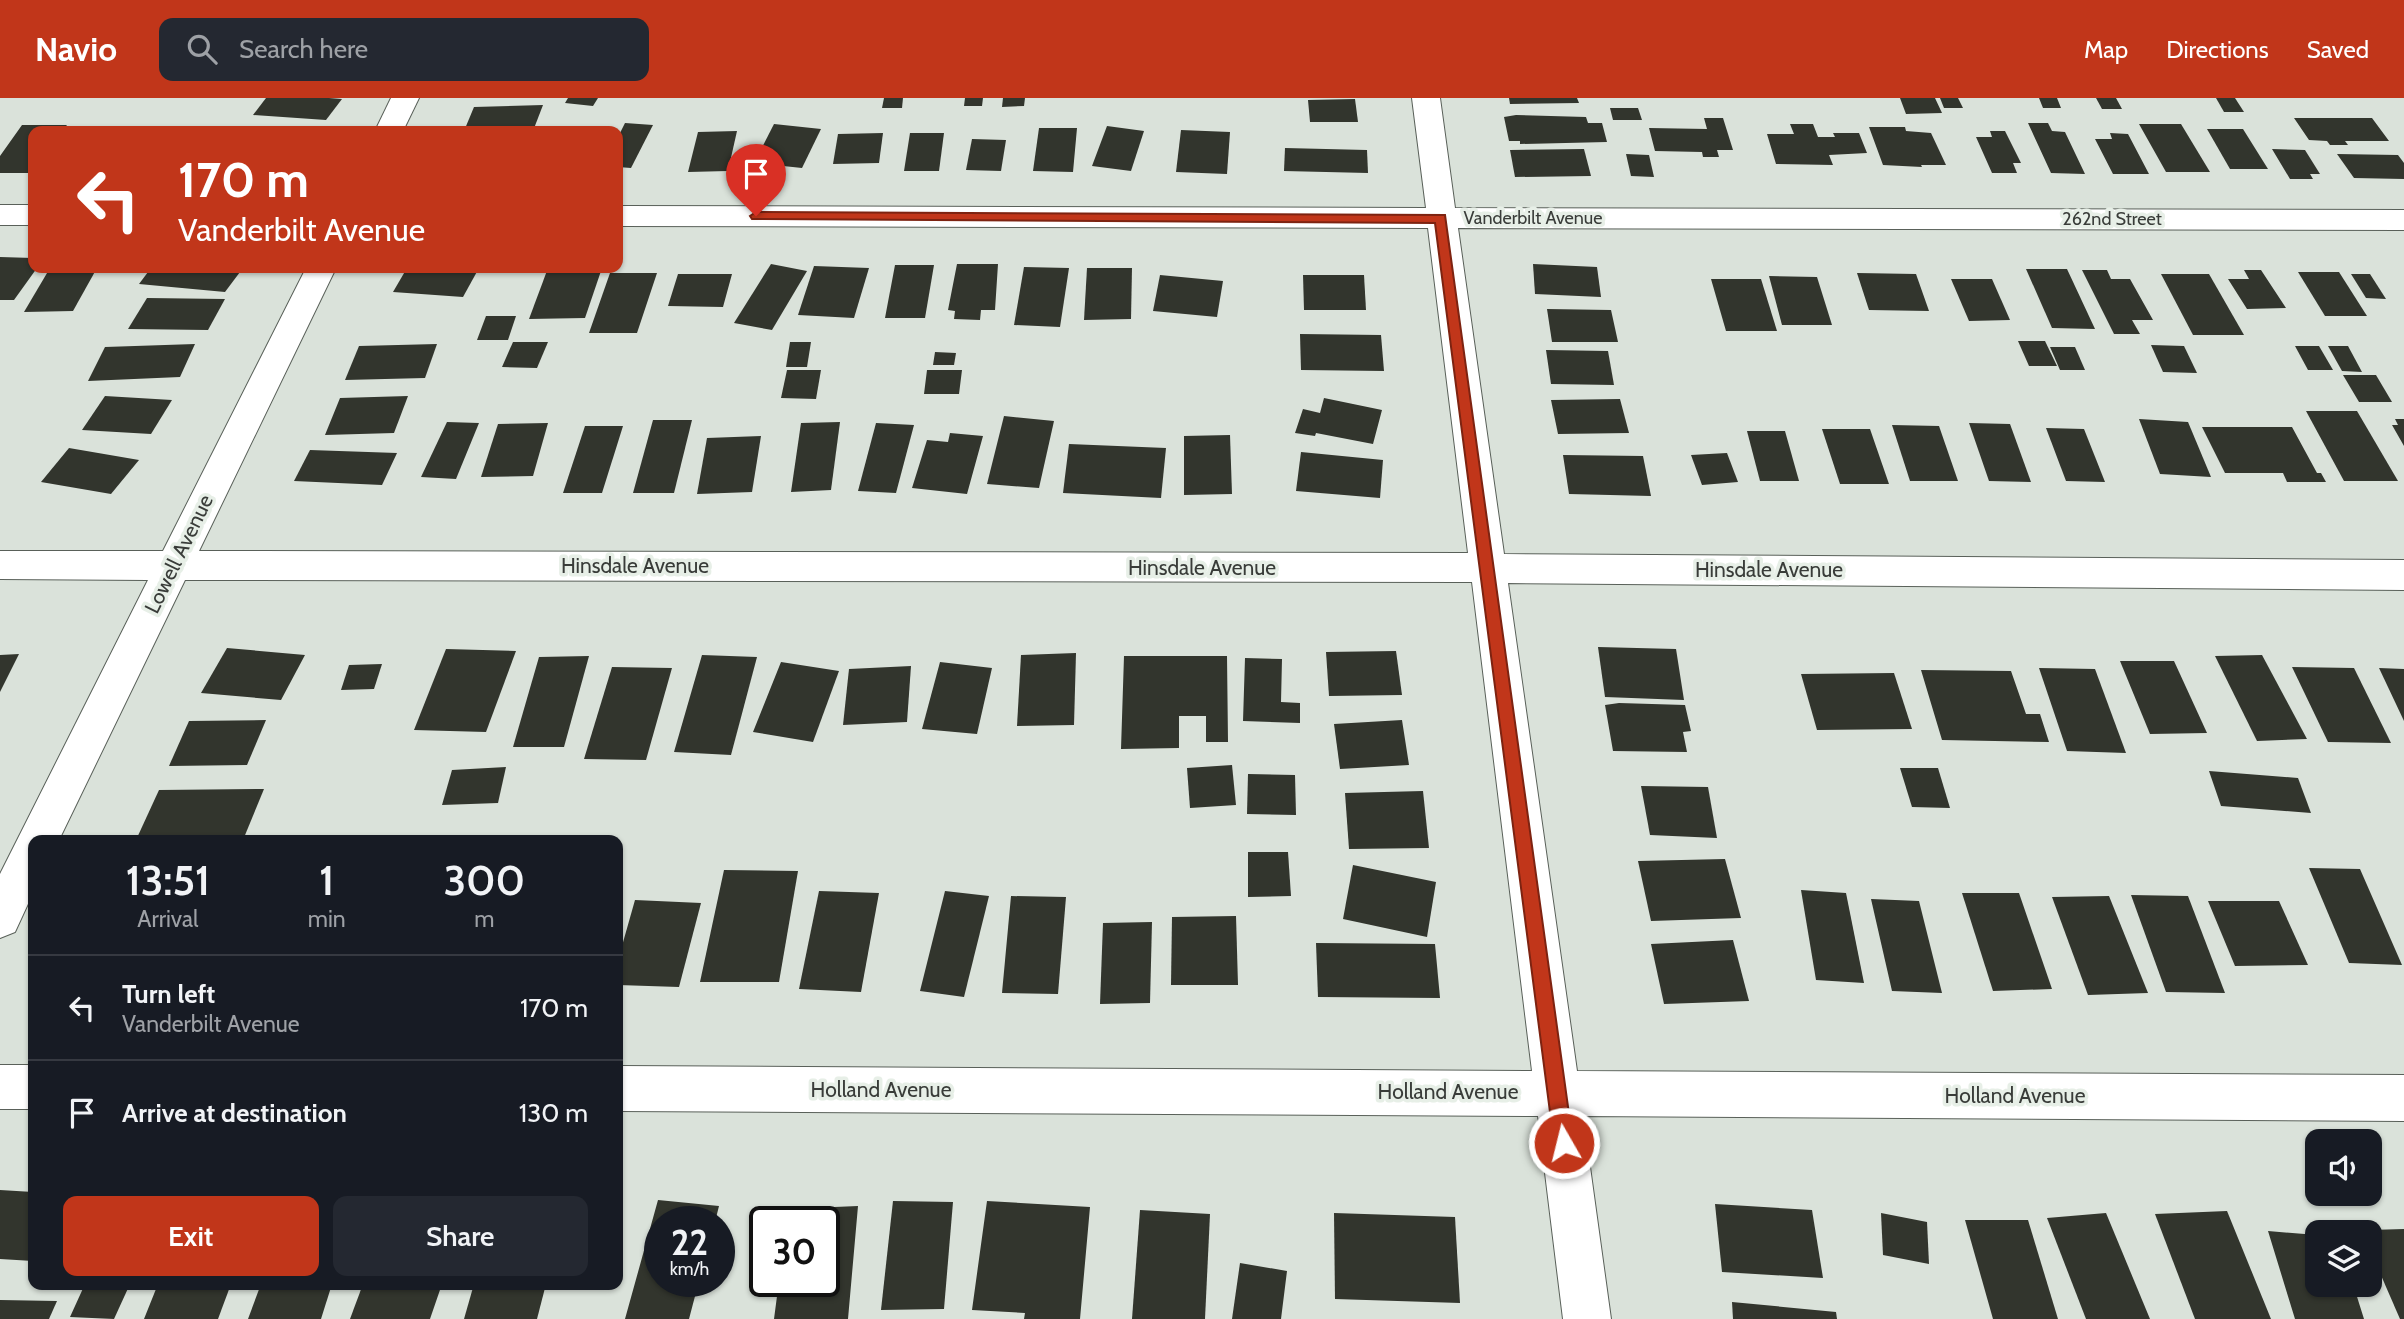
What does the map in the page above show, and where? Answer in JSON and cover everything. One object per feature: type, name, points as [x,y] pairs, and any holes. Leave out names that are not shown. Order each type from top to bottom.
[{"type":"street","points":[[391,126],[405,98]]},
{"type":"street","points":[[1426,98],[1587,1319]]},
{"type":"street","points":[[0,215],[28,215]]},
{"type":"street","name":"Vanderbilt Avenue","points":[[623,216],[1819,219]]},
{"type":"street","name":"262nd Street","points":[[1819,219],[2404,220]]},
{"type":"street","name":"Lowell Avenue","points":[[40,835],[319,273]]},
{"type":"street","name":"Hinsdale Avenue","points":[[0,565],[1488,568],[2404,575]]},
{"type":"street","points":[[0,918],[28,860]]},
{"type":"street","points":[[0,1087],[28,1087]]},
{"type":"street","name":"Holland Avenue","points":[[623,1089],[2404,1098]]},
{"type":"building","points":[[266,98],[342,99],[326,120],[253,115]]},
{"type":"building","points":[[568,98],[598,98],[593,106],[565,103]]},
{"type":"building","points":[[884,98],[903,98],[902,108],[882,108]]},
{"type":"building","points":[[965,98],[983,98],[982,106],[964,106]]},
{"type":"building","points":[[1003,98],[1025,98],[1024,106],[1002,107]]},
{"type":"building","points":[[1509,98],[1577,98],[1579,103],[1510,104]]},
{"type":"building","points":[[1900,98],[1935,98],[1942,113],[1906,114]]},
{"type":"building","points":[[1940,98],[1958,98],[1963,108],[1944,108]]},
{"type":"building","points":[[2039,98],[2057,98],[2061,108],[2043,108]]},
{"type":"building","points":[[2096,98],[2116,98],[2122,109],[2102,109]]},
{"type":"building","points":[[2216,98],[2235,98],[2244,112],[2224,112]]},
{"type":"building","points":[[1355,99],[1358,122],[1310,122],[1308,100]]},
{"type":"building","points":[[543,105],[535,126],[466,126],[474,107]]},
{"type":"building","points":[[1610,108],[1638,108],[1642,120],[1613,120]]},
{"type":"building","points":[[1504,117],[1586,117],[1588,123],[1602,123],[1607,142],[1520,144],[1520,141],[1509,141]]},
{"type":"building","points":[[1704,118],[1723,118],[1733,150],[1717,150],[1719,157],[1703,157],[1702,152],[1655,151],[1649,128],[1707,129]]},
{"type":"building","points":[[2294,118],[2372,118],[2389,141],[2345,141],[2348,145],[2330,145],[2327,141],[2309,140]]},
{"type":"building","points":[[625,123],[653,125],[631,168],[623,167]]},
{"type":"building","points":[[2028,123],[2048,123],[2052,131],[2065,132],[2085,174],[2051,173]]},
{"type":"building","points":[[774,124],[821,129],[802,168],[754,163]]},
{"type":"building","points":[[1790,124],[1813,124],[1818,137],[1835,137],[1833,133],[1859,133],[1867,153],[1829,155],[1833,165],[1776,164],[1767,134],[1794,134]]},
{"type":"building","points":[[2139,124],[2181,124],[2210,172],[2166,172]]},
{"type":"building","points":[[22,125],[67,125],[28,126],[28,173],[0,173],[0,156]]},
{"type":"building","points":[[1107,126],[1144,131],[1131,171],[1092,166]]},
{"type":"building","points":[[1869,127],[1905,127],[1906,131],[1931,133],[1946,165],[1883,165]]},
{"type":"building","points":[[1039,128],[1077,128],[1073,172],[1033,171]]},
{"type":"building","points":[[2207,129],[2243,129],[2268,169],[2230,169]]},
{"type":"building","points":[[1181,130],[1230,132],[1227,174],[1176,172]]},
{"type":"building","points":[[737,131],[728,171],[688,172],[698,132]]},
{"type":"building","points":[[1990,131],[2005,131],[2021,163],[2013,163],[2017,173],[1992,173],[1976,137],[1992,137]]},
{"type":"building","points":[[883,133],[879,163],[833,164],[838,134]]},
{"type":"building","points":[[910,133],[944,133],[939,171],[904,171]]},
{"type":"building","points":[[2110,133],[2128,134],[2149,174],[2113,174],[2095,139],[2112,139]]},
{"type":"building","points":[[972,139],[1006,140],[1001,171],[966,170]]},
{"type":"building","points":[[1285,148],[1367,150],[1368,173],[1284,171]]},
{"type":"building","points":[[1584,149],[1591,176],[1515,177],[1510,150]]},
{"type":"building","points":[[2272,149],[2305,150],[2320,174],[2310,174],[2313,179],[2290,179]]},
{"type":"building","points":[[1626,154],[1649,155],[1654,177],[1631,176]]},
{"type":"building","points":[[2337,154],[2398,155],[2404,163],[2404,179],[2354,178]]},
{"type":"building","points":[[0,257],[28,258],[28,273],[33,273],[14,300],[0,300]]},
{"type":"building","points":[[771,264],[807,271],[772,330],[734,323]]},
{"type":"building","points":[[957,264],[998,264],[995,310],[981,310],[980,320],[954,319],[955,311],[948,310]]},
{"type":"building","points":[[1533,264],[1597,267],[1601,297],[1535,294]]},
{"type":"building","points":[[895,265],[934,265],[925,318],[885,318]]},
{"type":"building","points":[[814,266],[869,268],[854,318],[798,315]]},
{"type":"building","points":[[1024,267],[1069,268],[1060,327],[1014,325]]},
{"type":"building","points":[[1087,268],[1132,268],[1131,319],[1084,320]]},
{"type":"building","points":[[2026,269],[2067,269],[2095,329],[2052,328]]},
{"type":"building","points":[[2082,270],[2107,270],[2111,279],[2130,279],[2153,320],[2132,320],[2140,334],[2114,334]]},
{"type":"building","points":[[2244,270],[2261,270],[2286,308],[2247,309],[2228,279],[2249,279]]},
{"type":"building","points":[[2298,272],[2339,272],[2367,316],[2325,316]]},
{"type":"building","points":[[47,273],[94,273],[73,311],[24,312]]},
{"type":"building","points":[[147,273],[239,273],[225,292],[139,284]]},
{"type":"building","points":[[404,273],[476,273],[463,297],[393,292]]},
{"type":"building","points":[[546,273],[600,273],[585,318],[529,319]]},
{"type":"building","points":[[610,273],[657,273],[637,333],[589,333]]},
{"type":"building","points":[[1857,273],[1916,274],[1929,311],[1869,310]]},
{"type":"building","points":[[678,274],[732,274],[723,307],[668,306]]},
{"type":"building","points":[[2161,274],[2209,274],[2244,335],[2193,335]]},
{"type":"building","points":[[2351,274],[2370,274],[2386,299],[2366,298]]},
{"type":"building","points":[[1160,275],[1223,281],[1217,317],[1153,311]]},
{"type":"building","points":[[1303,275],[1364,275],[1366,310],[1304,310]]},
{"type":"building","points":[[1769,276],[1817,277],[1832,325],[1782,325]]},
{"type":"building","points":[[1711,279],[1761,279],[1777,331],[1726,331]]},
{"type":"building","points":[[1951,279],[1992,279],[2010,320],[1969,321]]},
{"type":"building","points":[[147,298],[225,299],[208,330],[128,329]]},
{"type":"building","points":[[1547,309],[1611,310],[1618,342],[1552,342]]},
{"type":"building","points":[[486,316],[516,316],[508,340],[477,340]]},
{"type":"building","points":[[1300,334],[1381,335],[1384,371],[1301,370]]},
{"type":"building","points":[[2018,341],[2045,341],[2057,366],[2029,366]]},
{"type":"building","points":[[513,342],[548,342],[537,368],[502,367]]},
{"type":"building","points":[[790,342],[811,342],[807,367],[786,367]]},
{"type":"building","points":[[195,344],[180,377],[88,381],[105,347]]},
{"type":"building","points":[[437,344],[425,378],[345,380],[359,346]]},
{"type":"building","points":[[2151,345],[2184,346],[2197,373],[2163,372]]},
{"type":"building","points":[[2295,346],[2319,346],[2333,370],[2308,370]]},
{"type":"building","points":[[2328,346],[2348,346],[2362,372],[2342,371]]},
{"type":"building","points":[[2050,347],[2075,347],[2085,370],[2060,370]]},
{"type":"building","points":[[1546,350],[1608,351],[1614,385],[1551,384]]},
{"type":"building","points":[[935,352],[956,353],[954,365],[933,365]]},
{"type":"building","points":[[787,370],[821,370],[816,399],[781,398]]},
{"type":"building","points":[[927,370],[962,370],[959,394],[924,394]]},
{"type":"building","points":[[2343,375],[2376,375],[2392,402],[2359,402]]},
{"type":"building","points":[[105,396],[172,400],[151,434],[82,430]]},
{"type":"building","points":[[408,396],[394,433],[325,435],[340,398]]},
{"type":"building","points":[[1324,398],[1382,410],[1373,444],[1316,433],[1315,436],[1295,433],[1303,409],[1320,413]]},
{"type":"building","points":[[1620,399],[1629,433],[1558,434],[1551,400]]},
{"type":"building","points":[[2306,411],[2357,411],[2398,481],[2344,481]]},
{"type":"building","points":[[1004,416],[1054,421],[1039,488],[987,484]]},
{"type":"building","points":[[2139,419],[2188,422],[2211,477],[2160,474]]},
{"type":"building","points":[[2395,419],[2404,419],[2404,446],[2392,425],[2398,425]]},
{"type":"building","points":[[653,420],[692,420],[674,493],[633,493]]},
{"type":"building","points":[[447,422],[479,423],[456,479],[421,477]]},
{"type":"building","points":[[840,422],[831,490],[791,492],[801,423]]},
{"type":"building","points":[[548,423],[533,476],[481,477],[498,424]]},
{"type":"building","points":[[876,423],[914,425],[896,493],[858,491]]},
{"type":"building","points":[[1969,423],[2010,424],[2031,482],[1989,481]]},
{"type":"building","points":[[1892,425],[1939,426],[1958,481],[1910,481]]},
{"type":"building","points":[[585,426],[623,426],[602,493],[563,493]]},
{"type":"building","points":[[2202,427],[2292,427],[2317,473],[2321,473],[2326,482],[2287,482],[2283,473],[2225,473]]},
{"type":"building","points":[[2046,428],[2084,429],[2105,482],[2066,481]]},
{"type":"building","points":[[1822,429],[1870,429],[1889,484],[1840,484]]},
{"type":"building","points":[[1747,431],[1785,431],[1799,481],[1760,481]]},
{"type":"building","points":[[950,433],[983,436],[967,494],[912,488],[927,440],[948,442]]},
{"type":"building","points":[[1230,435],[1232,494],[1184,495],[1184,436]]},
{"type":"building","points":[[761,436],[752,492],[697,494],[707,438]]},
{"type":"building","points":[[1069,444],[1166,448],[1161,498],[1063,493]]},
{"type":"building","points":[[69,448],[139,460],[111,494],[41,482]]},
{"type":"building","points":[[310,450],[397,453],[382,485],[294,481]]},
{"type":"building","points":[[1301,452],[1383,460],[1380,498],[1296,491]]},
{"type":"building","points":[[1727,453],[1738,482],[1702,485],[1691,455]]},
{"type":"building","points":[[1563,455],[1643,456],[1651,496],[1569,494]]},
{"type":"building","points":[[1598,647],[1676,649],[1684,700],[1605,697]]},
{"type":"building","points":[[227,648],[305,655],[281,700],[201,693]]},
{"type":"building","points":[[446,649],[516,651],[486,732],[414,730]]},
{"type":"building","points":[[1396,651],[1402,695],[1329,696],[1326,652]]},
{"type":"building","points":[[1076,653],[1074,725],[1017,726],[1021,655]]},
{"type":"building","points":[[19,654],[0,692],[0,655]]},
{"type":"building","points":[[702,655],[757,657],[731,755],[674,752]]},
{"type":"building","points":[[2262,655],[2307,739],[2257,741],[2215,656]]},
{"type":"building","points":[[589,656],[564,747],[513,747],[539,657]]},
{"type":"building","points":[[1124,656],[1227,656],[1228,742],[1206,742],[1206,716],[1179,716],[1179,748],[1121,749]]},
{"type":"building","points":[[1245,658],[1282,659],[1281,702],[1300,703],[1300,723],[1243,721]]},
{"type":"building","points":[[2120,661],[2174,661],[2207,733],[2150,734]]},
{"type":"building","points":[[781,662],[839,671],[813,742],[753,732]]},
{"type":"building","points":[[940,662],[992,668],[977,734],[922,729]]},
{"type":"building","points":[[382,664],[374,689],[341,690],[349,665]]},
{"type":"building","points":[[911,666],[907,722],[843,725],[849,669]]},
{"type":"building","points":[[612,667],[672,668],[646,760],[584,759]]},
{"type":"building","points":[[2292,667],[2354,668],[2391,743],[2328,742]]},
{"type":"building","points":[[2039,668],[2095,669],[2126,753],[2067,751]]},
{"type":"building","points":[[2379,668],[2404,669],[2404,721]]},
{"type":"building","points":[[1921,670],[2011,671],[2026,714],[2040,714],[2049,742],[1942,740]]},
{"type":"building","points":[[1894,673],[1912,729],[1817,730],[1801,674]]},
{"type":"building","points":[[1605,705],[1685,705],[1691,731],[1683,732],[1687,752],[1613,751]]},
{"type":"building","points":[[266,720],[247,765],[169,766],[189,721]]},
{"type":"building","points":[[1402,720],[1409,765],[1340,769],[1334,724]]},
{"type":"building","points":[[1232,765],[1236,805],[1190,808],[1187,768]]},
{"type":"building","points":[[506,767],[498,803],[442,805],[452,770]]},
{"type":"building","points":[[1900,768],[1938,768],[1950,808],[1912,807]]},
{"type":"building","points":[[2209,771],[2298,778],[2311,813],[2221,806]]},
{"type":"building","points":[[1248,774],[1295,775],[1296,815],[1247,814]]},
{"type":"building","points":[[1641,786],[1708,787],[1717,838],[1650,835]]},
{"type":"building","points":[[264,789],[245,835],[138,835],[159,790]]},
{"type":"building","points":[[1423,791],[1429,848],[1349,849],[1345,793]]},
{"type":"building","points":[[1248,852],[1288,852],[1291,896],[1248,897]]},
{"type":"building","points":[[1725,859],[1741,918],[1651,921],[1638,861]]},
{"type":"building","points":[[1353,865],[1436,882],[1427,937],[1343,919]]},
{"type":"building","points":[[2309,868],[2360,869],[2402,965],[2349,963]]},
{"type":"building","points":[[724,870],[798,871],[779,982],[700,982]]},
{"type":"building","points":[[1801,890],[1846,893],[1864,983],[1816,980]]},
{"type":"building","points":[[819,891],[879,893],[861,992],[799,989]]},
{"type":"building","points":[[945,891],[989,896],[964,997],[920,991]]},
{"type":"building","points":[[1962,893],[2019,893],[2052,989],[1993,991]]},
{"type":"building","points":[[2131,895],[2188,896],[2225,993],[2166,992]]},
{"type":"building","points":[[1011,896],[1066,897],[1058,994],[1002,993]]},
{"type":"building","points":[[2109,896],[2148,993],[2088,995],[2052,897]]},
{"type":"building","points":[[1871,899],[1919,901],[1942,993],[1892,991]]},
{"type":"building","points":[[635,900],[701,903],[679,987],[623,985],[623,942]]},
{"type":"building","points":[[2208,901],[2279,901],[2308,965],[2235,966]]},
{"type":"building","points":[[1236,916],[1238,985],[1171,985],[1172,917]]},
{"type":"building","points":[[1152,922],[1150,1003],[1100,1004],[1103,923]]},
{"type":"building","points":[[1733,940],[1749,1001],[1664,1004],[1651,944]]},
{"type":"building","points":[[1316,943],[1435,944],[1440,998],[1318,997]]},
{"type":"building","points":[[0,1190],[28,1192],[28,1261],[0,1259]]},
{"type":"building","points":[[658,1200],[719,1206],[656,1206]]},
{"type":"building","points":[[893,1201],[953,1202],[944,1309],[881,1310]]},
{"type":"building","points":[[987,1201],[1090,1207],[1080,1319],[1024,1319],[1025,1313],[972,1310]]},
{"type":"building","points":[[1715,1204],[1812,1210],[1823,1278],[1722,1272]]},
{"type":"building","points":[[858,1206],[848,1319],[774,1319],[777,1297],[840,1297],[840,1207]]},
{"type":"building","points":[[1140,1210],[1210,1214],[1205,1319],[1132,1319]]},
{"type":"building","points":[[2227,1211],[2271,1319],[2195,1319],[2155,1214]]},
{"type":"building","points":[[1334,1213],[1455,1217],[1460,1303],[1335,1299]]},
{"type":"building","points":[[1881,1213],[1927,1222],[1929,1264],[1883,1255]]},
{"type":"building","points":[[2106,1213],[2150,1319],[2086,1319],[2047,1218]]},
{"type":"building","points":[[1965,1220],[2028,1220],[2058,1319],[1993,1319]]},
{"type":"building","points":[[2404,1229],[2404,1319],[2400,1319],[2382,1278],[2382,1230]]},
{"type":"building","points":[[2268,1231],[2305,1234],[2305,1297],[2357,1297],[2364,1319],[2295,1319]]},
{"type":"building","points":[[644,1250],[644,1297],[695,1297],[689,1319],[625,1319]]},
{"type":"building","points":[[1240,1263],[1287,1271],[1281,1319],[1232,1319]]},
{"type":"building","points":[[82,1290],[127,1290],[114,1319],[70,1317]]},
{"type":"building","points":[[156,1290],[229,1290],[218,1319],[144,1319]]},
{"type":"building","points":[[259,1290],[330,1290],[321,1319],[248,1319]]},
{"type":"building","points":[[361,1290],[440,1290],[430,1319],[350,1319]]},
{"type":"building","points":[[472,1290],[544,1290],[537,1319],[464,1319]]},
{"type":"building","points":[[0,1300],[57,1301],[49,1319],[0,1319]]},
{"type":"building","points":[[1732,1302],[1836,1312],[1837,1319],[1733,1319]]},
{"type":"route","points":[[756,216],[1441,218],[1564,1143]]}]
